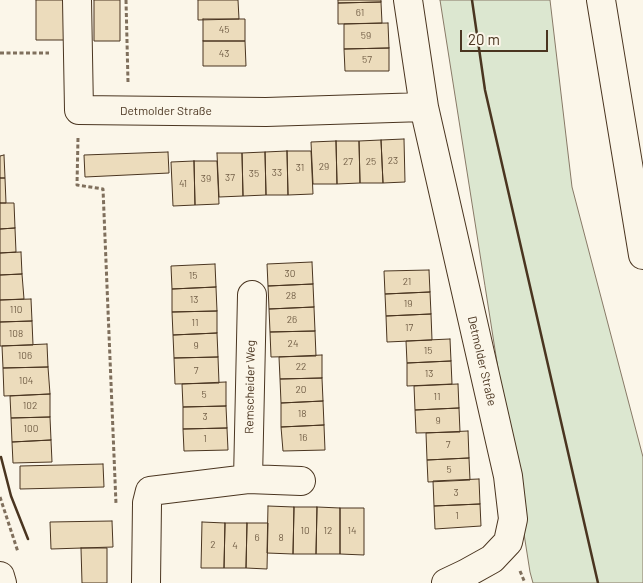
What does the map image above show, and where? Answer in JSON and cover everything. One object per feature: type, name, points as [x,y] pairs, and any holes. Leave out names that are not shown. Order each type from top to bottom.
[{"type":"main road","points":[[77,0],[79,110]]},
{"type":"main road","name":"Detmolder Straße","points":[[408,0],[424,107],[508,476],[514,519],[508,542],[492,559],[446,583]]},
{"type":"main road","points":[[600,0],[643,255]]},
{"type":"main road","name":"Detmolder Straße","points":[[79,110],[266,112],[424,107]]},
{"type":"main road","name":"Remscheider Weg","points":[[248,479],[252,294]]},
{"type":"main road","points":[[146,583],[147,503],[150,491],[248,479],[301,481]]},
{"type":"main road","points":[[0,576],[2,583]]},
{"type":"path","points":[[126,0],[128,111]]},
{"type":"path","points":[[0,54],[78,53]]},
{"type":"path","points":[[79,110],[77,185],[103,189],[116,504]]},
{"type":"path","points":[[0,497],[20,557]]},
{"type":"green space","points":[[440,0],[550,0],[572,187],[643,457],[643,583],[533,583]]},
{"type":"building","points":[[36,0],[64,0],[64,40],[36,40]]},
{"type":"building","points":[[94,0],[120,0],[120,41],[94,41]]},
{"type":"building","points":[[198,0],[238,0],[239,19],[198,20]]},
{"type":"building","points":[[338,0],[381,0],[381,2],[338,3]]},
{"type":"building","points":[[381,2],[382,23],[338,24],[338,3]]},
{"type":"building","points":[[203,19],[245,19],[245,41],[203,41]]},
{"type":"building","points":[[388,23],[389,48],[344,49],[344,24]]},
{"type":"building","points":[[203,41],[245,41],[246,66],[203,66]]},
{"type":"building","points":[[389,48],[389,71],[345,71],[344,49]]},
{"type":"building","points":[[404,139],[405,182],[383,183],[381,140]]},
{"type":"building","points":[[381,140],[383,183],[360,183],[359,141]]},
{"type":"building","points":[[336,141],[359,141],[360,183],[337,184]]},
{"type":"building","points":[[336,141],[337,184],[313,184],[311,142]]},
{"type":"building","points":[[287,151],[311,151],[313,194],[288,195]]},
{"type":"building","points":[[287,151],[288,195],[266,195],[265,152]]},
{"type":"building","points":[[168,152],[169,173],[85,177],[84,155]]},
{"type":"building","points":[[265,152],[266,195],[243,196],[242,153]]},
{"type":"building","points":[[217,153],[242,153],[243,196],[219,197]]},
{"type":"building","points":[[4,155],[5,178],[0,178],[0,156]]},
{"type":"building","points":[[194,161],[217,161],[219,204],[195,205]]},
{"type":"building","points":[[194,161],[195,205],[173,206],[171,162]]},
{"type":"building","points":[[0,178],[5,178],[6,203],[0,203]]},
{"type":"building","points":[[0,203],[14,203],[15,228],[0,229]]},
{"type":"building","points":[[15,228],[16,252],[0,253],[0,229]]},
{"type":"building","points":[[21,252],[22,274],[0,275],[0,253]]},
{"type":"building","points":[[312,262],[313,284],[268,286],[267,264]]},
{"type":"building","points":[[215,264],[216,287],[172,289],[171,266]]},
{"type":"building","points":[[429,270],[430,292],[385,294],[384,271]]},
{"type":"building","points":[[22,274],[24,299],[0,300],[0,275]]},
{"type":"building","points":[[313,284],[314,307],[269,309],[268,286]]},
{"type":"building","points":[[216,287],[217,311],[172,312],[172,289]]},
{"type":"building","points":[[430,292],[431,314],[386,316],[385,294]]},
{"type":"building","points":[[31,299],[32,321],[0,322],[0,300]]},
{"type":"building","points":[[314,307],[315,331],[270,332],[269,309]]},
{"type":"building","points":[[217,311],[217,333],[173,335],[172,312]]},
{"type":"building","points":[[431,314],[432,340],[387,342],[386,316]]},
{"type":"building","points":[[32,321],[33,345],[0,346],[0,322]]},
{"type":"building","points":[[315,331],[316,356],[271,357],[270,332]]},
{"type":"building","points":[[217,333],[218,357],[174,358],[173,335]]},
{"type":"building","points":[[450,339],[451,361],[407,363],[406,341]]},
{"type":"building","points":[[47,344],[48,367],[3,368],[2,346]]},
{"type":"building","points":[[322,355],[322,378],[280,379],[279,357]]},
{"type":"building","points":[[218,357],[219,383],[175,384],[174,358]]},
{"type":"building","points":[[451,361],[452,384],[407,386],[407,363]]},
{"type":"building","points":[[48,367],[50,394],[4,396],[3,368]]},
{"type":"building","points":[[322,378],[323,401],[281,403],[280,379]]},
{"type":"building","points":[[226,382],[226,406],[183,407],[182,384]]},
{"type":"building","points":[[458,384],[459,408],[415,410],[414,386]]},
{"type":"building","points":[[50,394],[50,417],[11,418],[10,396]]},
{"type":"building","points":[[323,401],[324,425],[281,427],[281,403]]},
{"type":"building","points":[[226,406],[227,428],[183,429],[183,407]]},
{"type":"building","points":[[459,408],[460,432],[416,433],[415,410]]},
{"type":"building","points":[[50,417],[51,440],[12,442],[11,418]]},
{"type":"building","points":[[324,425],[325,450],[283,451],[281,427]]},
{"type":"building","points":[[227,428],[228,450],[184,451],[183,429]]},
{"type":"building","points":[[468,431],[469,458],[427,460],[426,433]]},
{"type":"building","points":[[51,440],[52,462],[13,463],[12,442]]},
{"type":"building","points":[[469,458],[470,480],[428,482],[427,460]]},
{"type":"building","points":[[103,464],[104,487],[20,489],[20,466]]},
{"type":"building","points":[[479,479],[480,504],[434,506],[433,481]]},
{"type":"building","points":[[480,504],[481,526],[435,529],[434,506]]},
{"type":"building","points":[[268,506],[294,507],[293,554],[267,553]]},
{"type":"building","points":[[294,507],[317,507],[316,554],[293,554]]},
{"type":"building","points":[[317,507],[340,508],[340,554],[316,554]]},
{"type":"building","points":[[340,508],[364,508],[364,555],[340,554]]},
{"type":"building","points":[[112,521],[113,547],[51,549],[50,522]]},
{"type":"building","points":[[202,522],[225,523],[224,568],[201,568]]},
{"type":"building","points":[[225,523],[247,523],[246,568],[224,568]]},
{"type":"building","points":[[247,523],[268,523],[267,569],[246,568]]},
{"type":"building","points":[[81,548],[107,548],[107,583],[82,583]]},
{"type":"wall","points":[[472,0],[485,90],[598,583]]},
{"type":"wall","points":[[1,457],[11,496],[28,539]]}]
